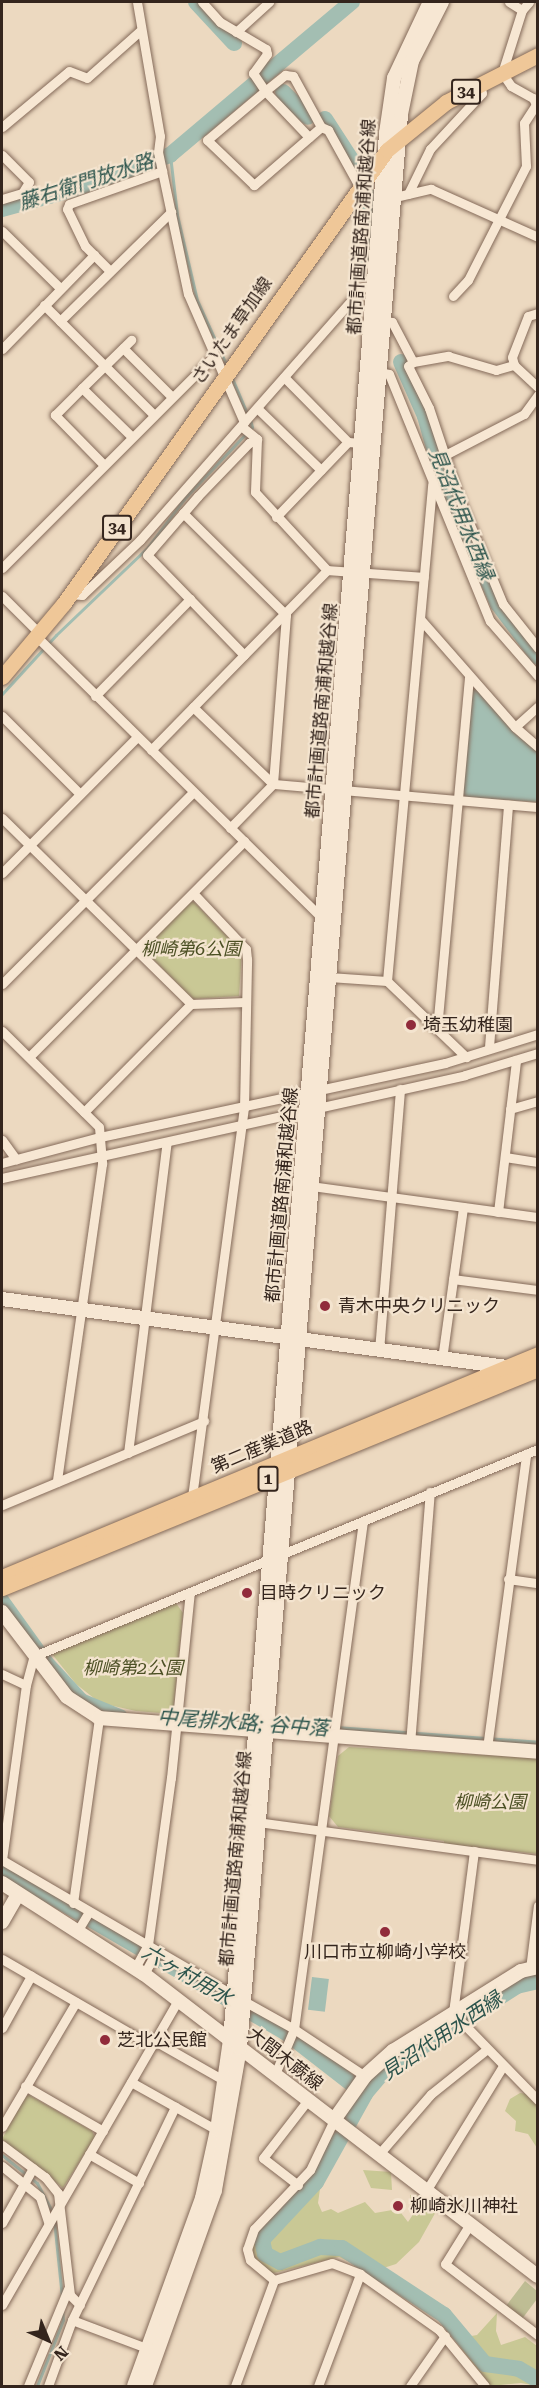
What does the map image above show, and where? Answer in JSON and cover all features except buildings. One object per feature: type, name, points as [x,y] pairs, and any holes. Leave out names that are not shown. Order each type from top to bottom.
[{"type":"main road","name":"さいたま草加線","points":[[2,677],[39,636],[70,594],[359,186],[387,150],[446,102],[537,55]]},
{"type":"main road","name":"第二産業道路","points":[[2,1584],[283,1466],[537,1354]]},
{"type":"main road","name":"1","points":[[507,1367],[536,1370]]},
{"type":"main road","name":"第二産業道路","points":[[2,1584],[192,1497],[283,1466],[536,1370]]},
{"type":"street","points":[[137,2],[162,171],[188,294],[214,356],[227,372],[242,424],[257,439],[255,492],[327,570],[424,578]]},
{"type":"street","points":[[202,2],[220,22],[266,49],[267,54],[254,69],[255,77],[309,137]]},
{"type":"street","points":[[236,32],[269,2]]},
{"type":"street","name":"都市計画道路南浦和越谷線","points":[[358,573],[355,442],[376,286],[394,78],[430,2]]},
{"type":"street","name":"都市計画道路南浦和越谷線","points":[[314,1089],[329,977],[339,789],[358,573],[384,321],[401,196],[399,138],[412,61],[442,2]]},
{"type":"street","points":[[509,2],[522,10]]},
{"type":"street","points":[[453,296],[468,280],[526,166],[524,123],[536,108],[533,98],[511,86],[502,73],[522,10],[529,2]]},
{"type":"street","points":[[2,127],[69,71],[87,78],[141,30]]},
{"type":"street","points":[[321,127],[254,185],[207,140],[264,89],[285,75],[293,76],[321,127],[328,130],[359,186]]},
{"type":"street","points":[[401,196],[430,148],[482,93],[480,84]]},
{"type":"street","points":[[2,155],[29,182],[22,193],[2,199]]},
{"type":"street","points":[[110,271],[94,255],[75,227],[69,204],[162,171]]},
{"type":"street","points":[[401,196],[431,189],[537,237]]},
{"type":"street","points":[[60,321],[171,212]]},
{"type":"street","points":[[2,231],[60,288]]},
{"type":"street","points":[[4,342],[94,255]]},
{"type":"street","points":[[70,594],[82,596],[113,567],[363,287],[376,286]]},
{"type":"street","points":[[44,305],[154,415]]},
{"type":"street","points":[[537,313],[528,316],[512,357],[514,365],[537,387]]},
{"type":"street","points":[[384,321],[392,322],[413,362]]},
{"type":"street","points":[[103,464],[55,415],[131,340]]},
{"type":"street","points":[[123,348],[172,397]]},
{"type":"street","points":[[2,568],[131,436],[214,356]]},
{"type":"street","points":[[514,365],[496,370],[447,356],[413,362],[408,366],[429,408],[443,456],[503,604],[537,648]]},
{"type":"street","points":[[380,372],[389,374],[432,484],[490,621],[537,676]]},
{"type":"street","points":[[276,517],[321,470],[355,442],[284,377]]},
{"type":"street","points":[[82,388],[131,436]]},
{"type":"street","points":[[443,456],[524,414],[537,395]]},
{"type":"street","points":[[257,408],[321,470]]},
{"type":"street","points":[[244,655],[147,555],[249,443],[257,439]]},
{"type":"street","points":[[387,981],[432,484]]},
{"type":"street","points":[[183,513],[285,613],[273,784],[230,828]]},
{"type":"street","points":[[151,750],[327,570]]},
{"type":"street","points":[[2,596],[95,696],[323,919]]},
{"type":"street","points":[[95,696],[190,600]]},
{"type":"street","points":[[421,620],[516,728],[537,747]]},
{"type":"street","points":[[437,1029],[469,676]]},
{"type":"street","points":[[193,706],[273,784],[537,807]]},
{"type":"street","points":[[516,728],[537,706]]},
{"type":"street","points":[[2,716],[80,794]]},
{"type":"street","points":[[2,873],[137,737]]},
{"type":"street","name":"都市計画道路南浦和越谷線","points":[[145,2386],[215,2190],[235,2044],[313,1107],[323,919],[339,789]]},
{"type":"street","points":[[2,984],[84,899],[193,792]]},
{"type":"street","points":[[489,1047],[508,805]]},
{"type":"street","points":[[2,818],[190,1004]]},
{"type":"street","points":[[29,1058],[244,841]]},
{"type":"street","points":[[192,1497],[204,1421],[244,1108],[246,1002],[246,949],[193,893]]},
{"type":"street","points":[[329,977],[387,981],[466,1057]]},
{"type":"street","points":[[84,1112],[190,1004],[246,1002]]},
{"type":"street","points":[[2,1031],[99,1127],[101,1158],[57,1482]]},
{"type":"street","points":[[2,1163],[100,1137],[244,1108],[314,1089],[466,1057],[489,1047],[537,1034]]},
{"type":"street","points":[[2,1178],[101,1158],[241,1123],[399,1089],[537,1053]]},
{"type":"street","points":[[498,1212],[516,1060]]},
{"type":"street","points":[[379,1351],[399,1089]]},
{"type":"street","points":[[510,1109],[537,1101]]},
{"type":"street","name":"都市計画道路南浦和越谷線","points":[[293,1340],[311,1186],[313,1107]]},
{"type":"street","points":[[2,1140],[15,1159]]},
{"type":"street","points":[[128,1452],[167,1142]]},
{"type":"street","points":[[505,1157],[537,1162]]},
{"type":"street","points":[[311,1186],[537,1217]]},
{"type":"street","points":[[442,1359],[463,1207]]},
{"type":"street","points":[[453,1279],[537,1290]]},
{"type":"street","points":[[2,1299],[507,1367]]},
{"type":"street","points":[[2,1505],[204,1421]]},
{"type":"street","points":[[34,1656],[537,1449]]},
{"type":"street","points":[[487,1748],[526,1454]]},
{"type":"street","points":[[410,1744],[430,1492]]},
{"type":"street","points":[[275,2074],[293,2034],[363,1521]]},
{"type":"street","points":[[508,1579],[537,1583]]},
{"type":"street","points":[[140,1971],[148,1945],[178,1719],[190,1592]]},
{"type":"street","points":[[2,1612],[67,1697],[99,1718],[178,1719],[334,1732],[410,1744],[537,1752]]},
{"type":"street","points":[[34,1656],[26,1685],[2,1860],[238,1998],[293,2034],[359,2084]]},
{"type":"street","points":[[2,1674],[26,1685]]},
{"type":"street","points":[[73,1902],[99,1718]]},
{"type":"street","name":"都市計画道路南浦和越谷線","points":[[238,1998],[257,1822],[260,1726]]},
{"type":"street","points":[[257,1822],[537,1860]]},
{"type":"street","points":[[474,1851],[454,2015],[537,2100]]},
{"type":"street","name":"大間木蕨線","points":[[2,1884],[140,1971],[426,2191],[536,2271]]},
{"type":"street","points":[[2,1922],[18,1893]]},
{"type":"street","points":[[485,2386],[445,2336],[360,2274],[332,2263],[274,2280],[257,2269],[247,2249],[254,2229],[298,2185],[324,2146],[342,2126],[359,2084],[393,2051],[533,1968],[537,1905]]},
{"type":"street","points":[[78,1930],[89,1912]]},
{"type":"street","points":[[140,1971],[157,1951]]},
{"type":"street","points":[[2,1959],[76,2002],[225,2081]]},
{"type":"street","points":[[2,2028],[32,1976]]},
{"type":"street","points":[[2,2305],[5,2291],[50,2222],[178,2000]]},
{"type":"street","points":[[2,2127],[76,2002]]},
{"type":"street","name":"都市計画道路南浦和越谷線","points":[[134,2386],[202,2199],[225,2081],[235,2044]]},
{"type":"street","points":[[379,2154],[431,2094],[486,2050]]},
{"type":"street","points":[[426,2191],[503,2066]]},
{"type":"street","points":[[131,2082],[217,2130]]},
{"type":"street","points":[[25,2086],[103,2131]]},
{"type":"street","points":[[298,2185],[263,2158],[308,2100]]},
{"type":"street","points":[[48,2386],[72,2320],[175,2107]]},
{"type":"street","points":[[2,2145],[29,2175],[45,2205],[50,2222]]},
{"type":"street","points":[[89,2154],[139,2182]]},
{"type":"street","points":[[2,2166],[53,2186],[60,2205],[70,2295],[80,2305]]},
{"type":"street","points":[[2,2223],[29,2175]]},
{"type":"street","points":[[470,2224],[445,2264],[537,2335]]},
{"type":"street","points":[[318,2386],[360,2274]]},
{"type":"street","points":[[235,2386],[274,2280]]},
{"type":"street","points":[[28,2386],[69,2288]]},
{"type":"street","points":[[72,2320],[148,2349]]},
{"type":"street","points":[[410,2386],[445,2336]]},
{"type":"green space","name":"柳崎第6公園","points":[[189,902],[194,902],[242,952],[239,996],[193,999],[144,950]]},
{"type":"green space","name":"柳崎第2公園","points":[[176,1603],[183,1613],[173,1714],[136,1711],[100,1703],[76,1684],[52,1654]]},
{"type":"green space","name":"柳崎公園","points":[[349,1747],[537,1758],[538,1854],[444,1844],[444,1841],[338,1827],[329,1816],[338,1756]]},
{"type":"green space","points":[[520,2093],[537,2095],[537,2148],[528,2134],[515,2131],[516,2121],[505,2111],[510,2099]]},
{"type":"green space","points":[[29,2095],[92,2131],[95,2137],[63,2188],[2,2139],[25,2097]]},
{"type":"green space","points":[[363,2170],[391,2172],[392,2190],[371,2188]]},
{"type":"green space","points":[[316,2179],[321,2182],[318,2203],[322,2212],[331,2209],[338,2213],[365,2202],[375,2213],[398,2209],[408,2222],[412,2216],[410,2195],[426,2197],[438,2208],[419,2242],[396,2264],[371,2272],[339,2257],[270,2274],[252,2255],[252,2247],[259,2233]]},
{"type":"green space","points":[[525,2281],[537,2291],[537,2299],[522,2319],[506,2306]]},
{"type":"green space","points":[[497,2313],[496,2331],[501,2345],[525,2337],[537,2346],[537,2386],[521,2383],[491,2386],[460,2347],[460,2338],[477,2335]]},
{"type":"shaded area","points":[[474,686],[513,732],[537,751],[537,802],[465,797],[461,793],[470,688]]},
{"type":"shaded area","points":[[312,1977],[329,1979],[325,2012],[308,2010]]},
{"type":"waterway","name":"見沼代用水西縁","points":[[196,2],[234,43]]},
{"type":"waterway","name":"藤右衛門放水路","points":[[2,209],[74,189],[170,155],[352,2]]},
{"type":"waterway","name":"見沼代用水西縁","points":[[283,92],[308,117]]},
{"type":"waterway","name":"見沼代用水西縁","points":[[325,119],[356,167]]},
{"type":"waterway","points":[[170,155],[177,215],[197,300],[227,366]]},
{"type":"waterway","name":"見沼代用水西縁","points":[[364,260],[372,198]]},
{"type":"waterway","name":"見沼代用水西縁","points":[[401,362],[425,416],[440,470],[498,604],[538,657]]},
{"type":"waterway","points":[[232,378],[247,413]]},
{"type":"waterway","points":[[2,694],[56,635],[148,547],[184,499],[252,427],[250,419]]},
{"type":"waterway","name":"中尾排水路; 谷中落","points":[[2,1596],[48,1660],[83,1698],[122,1714]]},
{"type":"waterway","name":"中尾排水路; 谷中落","points":[[295,1727],[538,1745]]},
{"type":"waterway","name":"六ヶ村用水","points":[[2,1868],[285,2032],[365,2094]]},
{"type":"waterway","name":"見沼代用水西縁","points":[[538,1981],[517,1986],[384,2071],[365,2094],[316,2182],[262,2240],[265,2254],[280,2262],[320,2247],[342,2248],[444,2315],[485,2364],[519,2369],[538,2380]]},
{"type":"waterway","points":[[2,2155],[37,2183],[53,2213]]},
{"type":"waterway","points":[[54,2220],[62,2297]]},
{"type":"waterway","points":[[37,2386],[63,2320],[62,2309]]},
{"type":"place","name":"埼玉幼稚園","points":[[411,1025]]},
{"type":"place","name":"青木中央クリニック","points":[[325,1306]]},
{"type":"place","name":"目時クリニック","points":[[247,1593]]},
{"type":"place","name":"川口市立柳崎小学校","points":[[385,1932]]},
{"type":"place","name":"芝北公民館","points":[[105,2040]]},
{"type":"place","name":"柳崎氷川神社","points":[[398,2206]]}]
